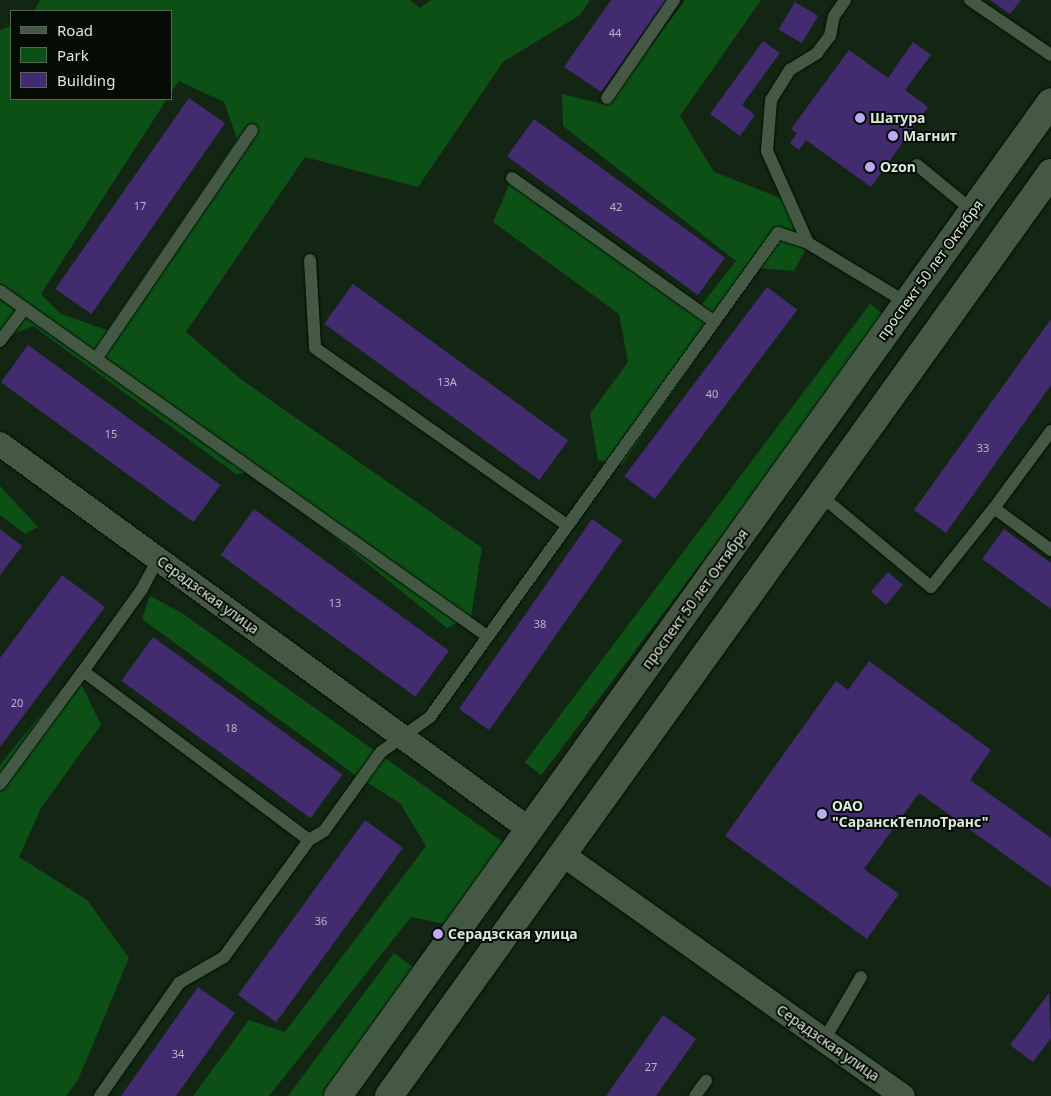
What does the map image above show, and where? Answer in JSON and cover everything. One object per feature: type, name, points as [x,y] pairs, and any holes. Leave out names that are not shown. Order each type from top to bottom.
[{"type":"main road","name":"проспект 50 лет Октября","points":[[338,1096],[1051,102]]},
{"type":"main road","points":[[388,1096],[1051,173]]},
{"type":"main road","name":"Серадзская улица","points":[[529,830],[562,854]]},
{"type":"street","name":"Серадзская улица","points":[[0,444],[529,830]]},
{"type":"street","name":"Серадзская улица","points":[[562,854],[903,1096]]},
{"type":"lane","points":[[607,98],[674,0]]},
{"type":"lane","points":[[808,243],[767,151],[771,100],[790,70],[817,53],[830,36],[834,16],[844,0]]},
{"type":"lane","points":[[970,0],[1051,55]]},
{"type":"lane","points":[[96,359],[252,130]]},
{"type":"lane","points":[[917,165],[973,211]]},
{"type":"lane","points":[[512,178],[713,321]]},
{"type":"lane","points":[[100,1096],[180,983],[224,957],[309,840],[324,831],[381,752],[430,717],[778,233],[808,243],[907,303]]},
{"type":"lane","points":[[310,260],[315,348],[567,525]]},
{"type":"lane","points":[[0,291],[487,636]]},
{"type":"lane","points":[[0,341],[25,308]]},
{"type":"lane","points":[[820,495],[931,587],[994,508],[1051,431]]},
{"type":"lane","points":[[994,508],[1051,550]]},
{"type":"lane","points":[[0,784],[142,589],[158,559]]},
{"type":"lane","points":[[83,671],[309,840]]},
{"type":"lane","points":[[824,1040],[861,977]]},
{"type":"lane","points":[[696,1096],[706,1081]]},
{"type":"green space","points":[[40,0],[410,0],[420,8],[431,0],[590,0],[580,15],[503,62],[418,187],[305,157],[186,332],[242,380],[482,548],[471,616],[447,628],[254,472],[236,474],[33,326],[0,339],[0,30],[10,26],[10,100],[166,100],[41,294],[61,314],[107,330],[237,139],[224,102],[179,81],[172,91],[172,10],[35,10]]},
{"type":"green space","points":[[685,0],[761,0],[680,116],[714,172],[788,201],[806,249],[794,271],[759,268],[622,465],[598,460],[590,414],[628,362],[619,314],[493,222],[512,178],[695,313],[736,261],[563,126],[562,94],[607,105]]},
{"type":"green space","points":[[870,304],[887,317],[541,775],[525,762]]},
{"type":"green space","points":[[0,486],[38,527],[25,534],[0,515]]},
{"type":"green space","points":[[150,596],[182,613],[507,845],[449,925],[411,917],[269,1096],[193,1096],[249,1020],[285,1032],[426,846],[400,803],[358,777],[142,619]]},
{"type":"green space","points":[[80,682],[101,725],[41,808],[19,857],[87,900],[129,958],[78,1080],[66,1096],[0,1096],[0,765],[63,687]]},
{"type":"green space","points":[[394,953],[418,971],[327,1096],[288,1096]]},
{"type":"building","points":[[611,0],[666,0],[601,92],[564,67]]},
{"type":"building","points":[[990,0],[1021,0],[1010,14]]},
{"type":"building","points":[[795,2],[818,16],[802,43],[779,29]]},
{"type":"building","points":[[763,41],[780,53],[742,105],[755,115],[740,136],[710,114]]},
{"type":"building","name":"Шатура","points":[[913,42],[931,55],[905,90],[928,107],[871,187],[806,140],[799,150],[790,143],[797,133],[791,129],[849,50],[888,78]]},
{"type":"building","points":[[189,98],[225,123],[91,314],[55,289]]},
{"type":"building","points":[[534,119],[725,258],[698,295],[507,156]]},
{"type":"building","points":[[353,284],[568,440],[539,480],[324,324]]},
{"type":"building","points":[[767,287],[797,310],[655,499],[624,476]]},
{"type":"building","points":[[1051,319],[1051,385],[946,533],[914,510]]},
{"type":"building","points":[[28,345],[221,485],[194,522],[1,382]]},
{"type":"building","points":[[254,509],[449,651],[415,697],[220,555]]},
{"type":"building","points":[[592,519],[622,540],[489,730],[459,709]]},
{"type":"building","points":[[0,529],[22,546],[0,575]]},
{"type":"building","points":[[1004,529],[1051,563],[1051,609],[982,559]]},
{"type":"building","points":[[888,572],[903,585],[886,605],[871,592]]},
{"type":"building","points":[[62,575],[105,607],[0,747],[0,658]]},
{"type":"building","points":[[153,637],[342,775],[311,818],[121,681]]},
{"type":"building","name":"ОАО \"СаранскТеплоТранс\"","points":[[869,661],[991,750],[970,780],[1051,838],[1051,888],[919,793],[864,869],[899,894],[867,939],[725,836],[836,681],[848,690]]},
{"type":"building","points":[[365,820],[403,848],[276,1022],[238,995]]},
{"type":"building","points":[[198,987],[235,1013],[176,1096],[121,1096]]},
{"type":"building","points":[[1049,993],[1051,1038],[1033,1062],[1010,1045]]},
{"type":"building","points":[[663,1015],[696,1039],[656,1096],[606,1096]]},
{"type":"place","name":"Шатура","points":[[860,118]]},
{"type":"place","name":"Магнит","points":[[893,136]]},
{"type":"place","name":"Ozon","points":[[870,167]]},
{"type":"place","name":"ОАО \"СаранскТеплоТранс\"","points":[[822,814]]},
{"type":"place","name":"Серадзская улица","points":[[438,934]]}]
